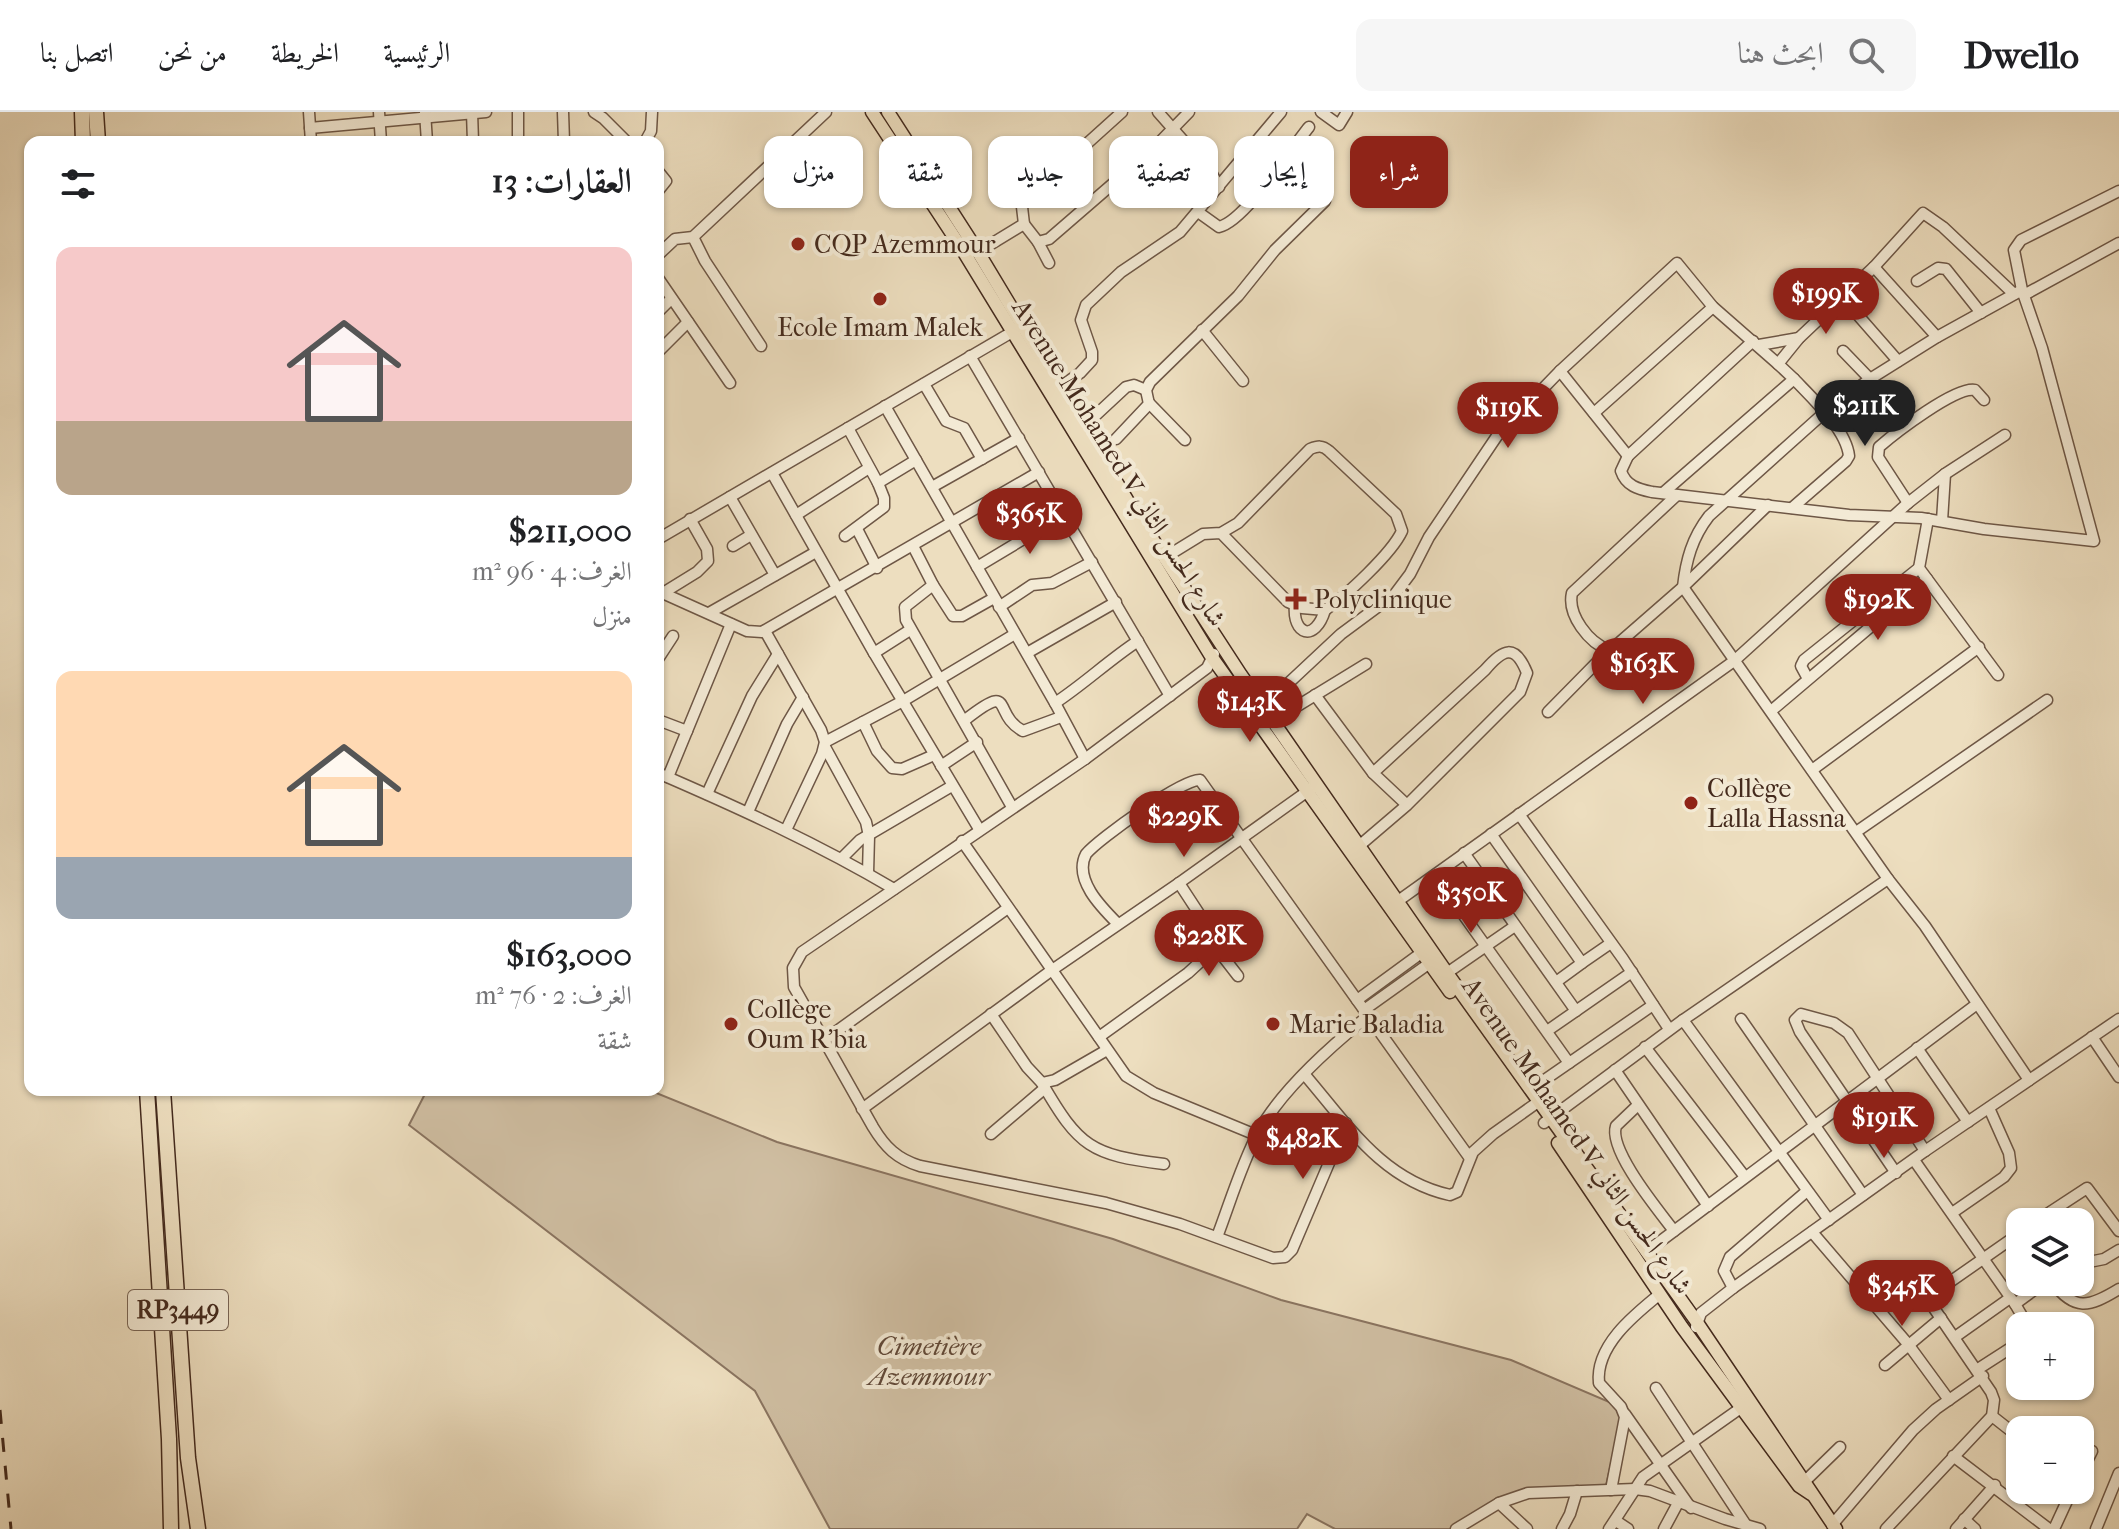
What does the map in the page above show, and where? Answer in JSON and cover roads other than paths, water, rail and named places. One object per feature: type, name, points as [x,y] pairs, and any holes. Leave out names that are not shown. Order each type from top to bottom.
[{"type":"highway","points":[[82,112],[83,136]]},
{"type":"highway","points":[[96,112],[98,136]]},
{"type":"highway","name":"RP3449","points":[[147,1096],[169,1439],[171,1529]]},
{"type":"highway","name":"RP3449","points":[[163,1096],[188,1458],[198,1529]]},
{"type":"main road","name":"Avenue Mohamed V شارع الحسن الثاني","points":[[872,112],[1059,388],[1158,556],[1212,663],[1359,846],[1398,901],[1429,955],[1447,973],[1530,1090],[1536,1104]]},
{"type":"main road","name":"Avenue Mohamed V شارع الحسن الثاني","points":[[888,112],[978,252],[1017,329],[1158,556],[1264,706],[1312,788],[1536,1104],[1660,1294],[1691,1321]]},
{"type":"main road","name":"Avenue Mohamed V شارع الحسن الثاني","points":[[1547,1120],[1646,1252],[1746,1404],[1834,1527]]},
{"type":"street","points":[[309,112],[311,136]]},
{"type":"street","points":[[472,112],[473,136]]},
{"type":"street","points":[[310,128],[379,117],[486,112]]},
{"type":"street","points":[[518,112],[518,136]]},
{"type":"street","points":[[563,112],[564,136]]},
{"type":"street","points":[[648,136],[652,112]]},
{"type":"street","points":[[664,249],[675,239],[693,237],[826,112]]},
{"type":"street","points":[[1049,263],[1024,224],[1022,207],[1025,200],[1122,112]]},
{"type":"street","points":[[1158,112],[1211,172],[1219,187]]},
{"type":"street","points":[[1038,242],[1049,239],[1173,130],[1189,112]]},
{"type":"street","points":[[1059,388],[1085,369],[1093,357],[1081,320],[1086,305],[1121,272],[1180,232],[1281,112]]},
{"type":"street","points":[[1321,112],[1339,125],[1347,112]]},
{"type":"street","points":[[600,114],[621,136]]},
{"type":"street","points":[[425,115],[427,136]]},
{"type":"street","points":[[1198,212],[1219,227],[1232,221],[1260,191],[1309,127]]},
{"type":"street","points":[[1799,338],[1756,343],[1628,456],[1621,471],[1628,484],[1647,491],[1677,495],[1849,515],[1928,519],[1984,529],[2094,541],[2042,348],[2020,293],[2014,250],[2016,244],[2064,216],[2119,191]]},
{"type":"street","points":[[1185,440],[1149,403],[1146,390],[1159,372],[1238,296],[1289,235],[1318,208]]},
{"type":"street","points":[[1778,364],[1799,338],[1874,267],[1923,213],[2020,293]]},
{"type":"street","points":[[978,252],[1024,224]]},
{"type":"street","points":[[693,237],[705,261],[761,346]]},
{"type":"street","points":[[2029,1080],[1925,926],[1888,879],[1683,587],[1693,542],[1709,516],[1825,412],[1937,337],[2119,243]]},
{"type":"street","points":[[1264,706],[1341,634],[1400,589],[1419,553],[1497,436],[1560,371],[1677,263],[1713,307],[1756,343],[1825,412],[1844,441],[1849,456],[1846,461],[1792,508]]},
{"type":"street","points":[[1874,267],[1937,337]]},
{"type":"street","points":[[1917,281],[1938,268],[1946,269],[1981,313]]},
{"type":"street","points":[[664,288],[730,383]]},
{"type":"street","points":[[1842,297],[1898,361]]},
{"type":"street","points":[[664,306],[671,299]]},
{"type":"street","points":[[1594,413],[1713,307]]},
{"type":"street","points":[[664,346],[688,322]]},
{"type":"street","points":[[664,535],[1017,329]]},
{"type":"street","points":[[1202,330],[1243,381]]},
{"type":"street","points":[[1843,351],[1870,379]]},
{"type":"street","points":[[970,356],[1170,696]]},
{"type":"street","points":[[1560,371],[1628,456]]},
{"type":"street","points":[[1663,493],[1794,379]]},
{"type":"street","points":[[924,384],[946,421],[964,428],[982,459]]},
{"type":"street","points":[[1083,427],[1126,387],[1134,385],[1146,390]]},
{"type":"street","points":[[1908,503],[1878,457],[1879,447],[1910,423],[1964,390],[1975,390],[1984,400]]},
{"type":"street","points":[[1116,439],[1149,403]]},
{"type":"street","points":[[885,406],[1085,759]]},
{"type":"street","points":[[845,536],[884,507],[878,483],[848,428]]},
{"type":"street","points":[[1398,901],[1734,661],[1908,503],[1945,474],[2005,435]]},
{"type":"street","points":[[932,487],[1019,438]]},
{"type":"street","points":[[1158,556],[1203,534],[1221,533],[1238,523],[1310,449],[1323,446],[1396,514],[1402,531],[1347,595],[1325,610],[1321,625],[1315,631],[1301,629],[1295,621],[1295,605]]},
{"type":"street","points":[[878,483],[916,460]]},
{"type":"street","points":[[796,515],[869,468]]},
{"type":"street","points":[[664,594],[750,632],[765,631],[1039,472]]},
{"type":"street","points":[[772,473],[979,829]]},
{"type":"street","points":[[1942,521],[1945,474]]},
{"type":"street","points":[[1609,650],[1601,647],[1580,624],[1570,604],[1572,593],[1677,495]]},
{"type":"street","points":[[730,497],[775,575]]},
{"type":"street","points":[[1548,712],[1609,650],[1683,587],[1768,505]]},
{"type":"street","points":[[977,567],[1065,514]]},
{"type":"street","points":[[664,590],[697,572],[708,561],[707,549],[690,519]]},
{"type":"street","points":[[1808,679],[1801,666],[1804,660],[1919,568],[1928,519]]},
{"type":"street","points":[[857,529],[877,568]]},
{"type":"street","points":[[1221,533],[1288,602],[1325,610]]},
{"type":"street","points":[[733,546],[751,535]]},
{"type":"street","points":[[913,546],[933,585],[956,617],[1032,585],[1060,580],[1092,562]]},
{"type":"street","points":[[709,613],[816,552]]},
{"type":"street","points":[[1919,568],[1998,675]]},
{"type":"street","points":[[1771,711],[1927,579]]},
{"type":"street","points":[[933,585],[905,607],[904,615],[1012,807]]},
{"type":"street","points":[[1027,653],[1116,602]]},
{"type":"street","points":[[1859,615],[1869,627]]},
{"type":"street","points":[[664,773],[687,731],[731,624]]},
{"type":"street","points":[[874,653],[910,630]]},
{"type":"street","points":[[765,631],[803,697],[860,809],[869,836],[868,873]]},
{"type":"street","points":[[786,830],[825,745],[1015,634]]},
{"type":"street","points":[[664,650],[673,636]]},
{"type":"street","points":[[1055,703],[1079,687],[1107,661],[1138,641]]},
{"type":"street","points":[[1223,647],[1212,663],[1085,759],[810,946],[794,962],[794,987],[884,1144],[911,1163],[1106,1203],[1217,1237],[1273,1258],[1279,1259],[1289,1254],[1346,1123]]},
{"type":"street","points":[[1812,770],[1979,647]]},
{"type":"street","points":[[1359,846],[1407,805],[1520,692],[1527,673],[1515,655],[1505,651],[1499,654],[1373,773]]},
{"type":"street","points":[[707,794],[752,696],[778,654]]},
{"type":"street","points":[[1212,663],[1231,659]]},
{"type":"street","points":[[1273,721],[1366,664]]},
{"type":"street","points":[[1315,695],[1373,773],[1407,805]]},
{"type":"street","points":[[748,812],[787,724],[803,697]]},
{"type":"street","points":[[965,720],[994,700],[1002,704],[1017,728],[1023,731],[1061,717]]},
{"type":"street","points":[[1856,832],[2047,700]]},
{"type":"street","points":[[664,722],[687,731]]},
{"type":"street","points":[[863,722],[877,751],[892,768],[902,769],[934,755]]},
{"type":"street","points":[[941,766],[977,742]]},
{"type":"street","points":[[664,775],[786,830],[894,889]]},
{"type":"street","points":[[1118,924],[1086,883],[1082,864],[1090,849],[1145,808],[1188,782],[1199,780],[1243,836],[1469,1157]]},
{"type":"street","points":[[842,858],[869,836],[952,786]]},
{"type":"street","points":[[862,1109],[1052,970],[1312,788]]},
{"type":"street","points":[[1519,814],[1669,1029]]},
{"type":"street","points":[[1491,834],[1582,963]]},
{"type":"street","points":[[962,841],[1107,1050],[1134,1083],[1256,1135]]},
{"type":"street","points":[[1464,853],[1576,1011]]},
{"type":"street","points":[[1435,875],[1569,1063]]},
{"type":"street","points":[[1547,1120],[1669,1029],[1888,879]]},
{"type":"street","points":[[1179,883],[1211,932],[1214,945],[1238,976]]},
{"type":"street","points":[[823,1041],[1008,908]]},
{"type":"street","points":[[1447,973],[1515,926]]},
{"type":"street","points":[[1556,982],[1611,943]]},
{"type":"street","points":[[1099,1037],[1200,964],[1214,945]]},
{"type":"street","points":[[1357,1000],[1429,955]]},
{"type":"street","points":[[1217,1237],[1256,1135],[1271,1111],[1334,1044],[1429,955]]},
{"type":"street","points":[[1547,1031],[1632,972]]},
{"type":"street","points":[[1646,1252],[1977,1004]]},
{"type":"street","points":[[1530,1090],[1653,1005]]},
{"type":"street","points":[[991,1014],[1043,1085],[1067,1124],[1089,1146],[1120,1158],[1164,1164]]},
{"type":"street","points":[[1896,1173],[1800,1032],[1795,1020],[1797,1016],[1810,1015],[1843,1028],[1925,1151]]},
{"type":"street","points":[[1741,1019],[1863,1195]]},
{"type":"street","points":[[1691,1321],[1925,1151],[2119,1019]]},
{"type":"street","points":[[1683,1020],[1829,1220]]},
{"type":"street","points":[[2092,1037],[2119,1077]]},
{"type":"street","points":[[1645,1047],[1745,1177]]},
{"type":"street","points":[[1917,1048],[1968,1122]]},
{"type":"street","points":[[991,1134],[1043,1085],[1107,1050]]},
{"type":"street","points":[[1615,1070],[1708,1206]]},
{"type":"street","points":[[1305,1075],[1373,1156],[1385,1165],[1446,1194],[1457,1192],[1469,1157],[1493,1134],[1536,1104]]},
{"type":"street","points":[[1638,1105],[1616,1126],[1616,1141],[1634,1174],[1674,1231]]},
{"type":"street","points":[[1952,1213],[2004,1177],[2011,1168],[2009,1153],[1989,1108]]},
{"type":"street","points":[[1914,1160],[2019,1312]]},
{"type":"street","points":[[2057,1208],[2087,1188],[2119,1231]]},
{"type":"street","points":[[1733,1288],[1724,1271],[1730,1257],[1807,1191]]},
{"type":"street","points":[[1812,1232],[1908,1344],[1949,1400]]},
{"type":"street","points":[[1886,1529],[1992,1416],[1994,1400],[1981,1373],[1927,1298],[2006,1242]]},
{"type":"street","points":[[2094,1262],[2119,1250]]},
{"type":"street","points":[[2065,1296],[2070,1302],[2078,1303],[2102,1299],[2119,1289]]},
{"type":"street","points":[[1660,1294],[1623,1328],[1606,1350],[1599,1366],[1599,1383],[1624,1412],[1691,1508]]},
{"type":"street","points":[[1955,1337],[2021,1296]]},
{"type":"street","points":[[1885,1365],[1941,1318]]},
{"type":"street","points":[[1834,1527],[1900,1444],[2006,1353]]},
{"type":"street","points":[[1656,1388],[1746,1525]]},
{"type":"street","points":[[1628,1529],[1613,1525],[1643,1477],[1746,1404]]},
{"type":"street","points":[[1611,1490],[1624,1412]]},
{"type":"street","points":[[1992,1416],[2006,1427]]},
{"type":"street","points":[[1802,1484],[1840,1447]]},
{"type":"street","points":[[1953,1456],[2052,1529],[2065,1504]]},
{"type":"street","points":[[2096,1529],[2119,1473]]},
{"type":"street","points":[[1956,1529],[1995,1485]]},
{"type":"street","points":[[1459,1528],[1499,1503],[1528,1493],[1635,1489],[1691,1508],[1722,1524],[1760,1529]]},
{"type":"street","points":[[1562,1529],[1577,1491]]},
{"type":"street","points":[[1499,1503],[1527,1529]]},
{"type":"street","points":[[1664,1529],[1678,1503]]},
{"type":"street","points":[[1964,1519],[1975,1529]]},
{"type":"railway","points":[[0,1410],[11,1529]]},
{"type":"place","name":"CQP Azemmour","points":[[798,244]]},
{"type":"place","name":"Ecole Imam Malek","points":[[880,299]]},
{"type":"place","name":"Polyclinique","points":[[1296,599]]},
{"type":"place","name":"Collège Lalla Hassna","points":[[1691,803]]},
{"type":"place","name":"Collège Oum R'bia","points":[[731,1024]]},
{"type":"place","name":"Marie Baladia","points":[[1273,1024]]},
{"type":"park label","name":"Cimetière Azemmour","points":[[929,1361]]}]
